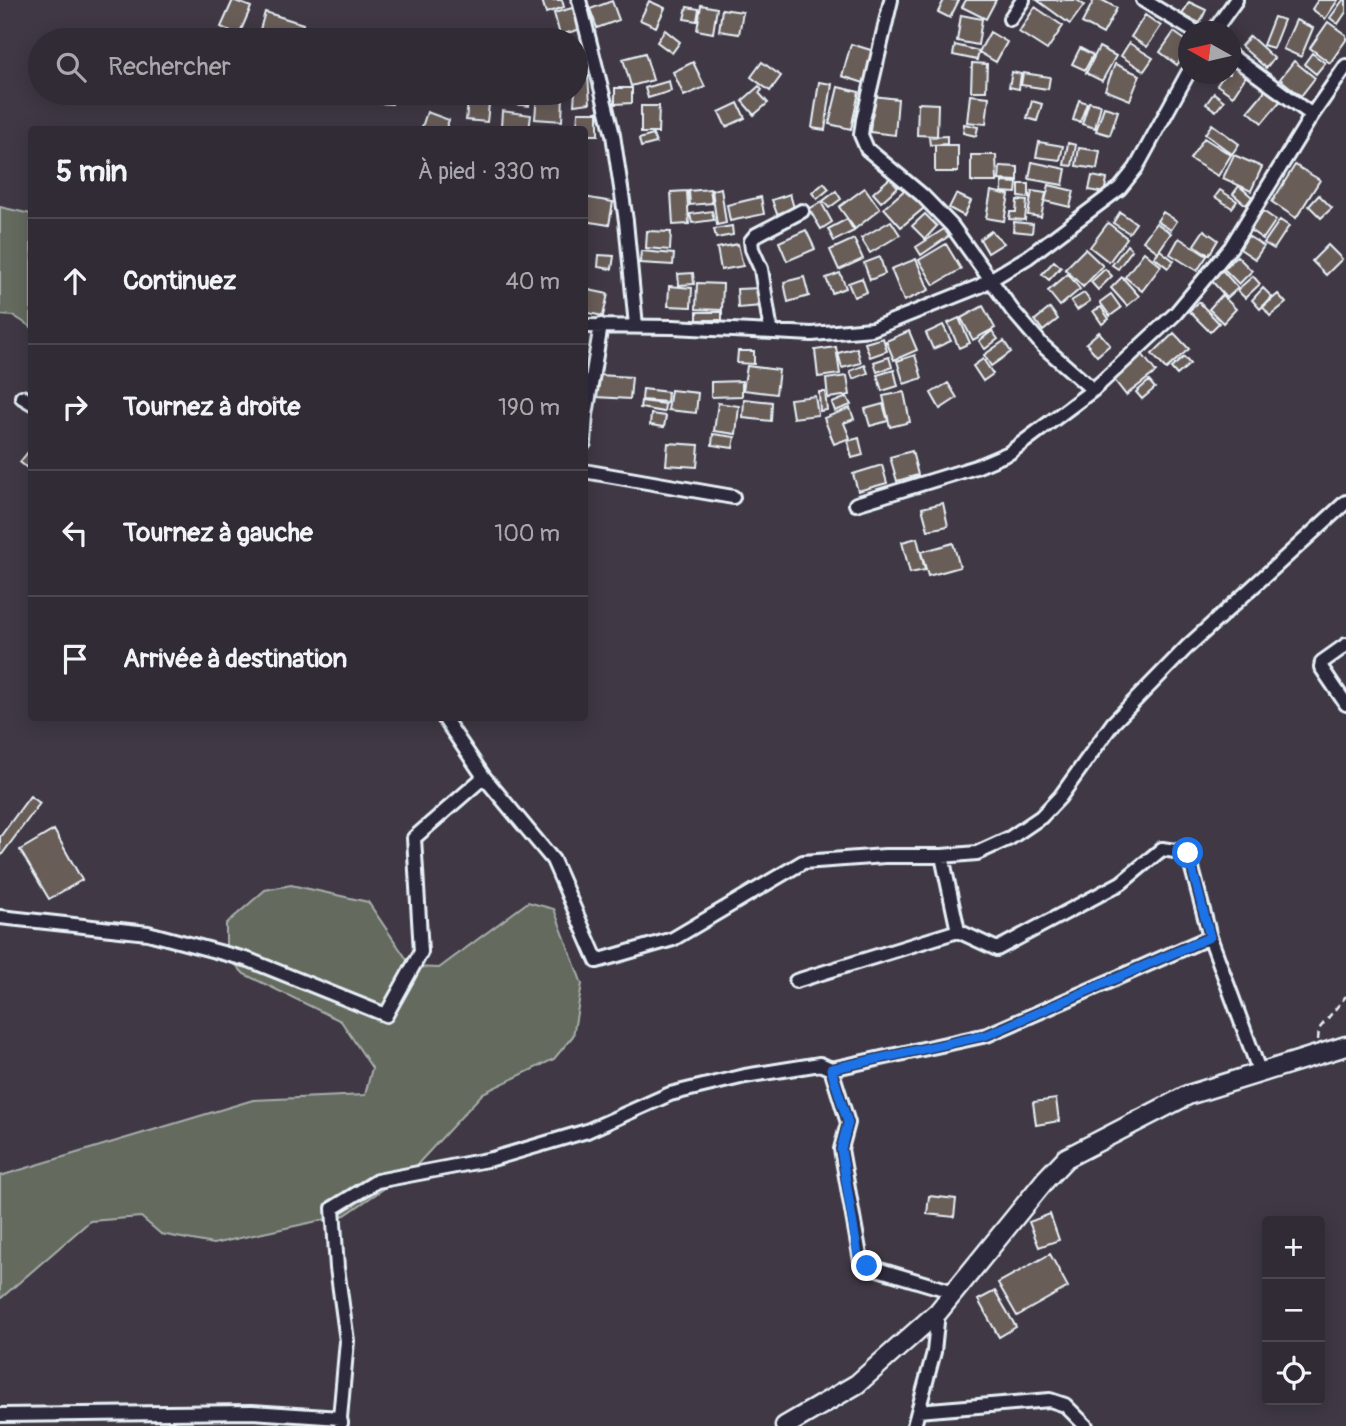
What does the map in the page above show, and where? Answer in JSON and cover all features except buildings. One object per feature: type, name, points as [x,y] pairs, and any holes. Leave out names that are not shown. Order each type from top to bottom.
[{"type":"street","points":[[579,0],[586,28]]},
{"type":"street","points":[[891,0],[861,135],[867,149],[922,195],[953,226],[991,281],[1043,346],[1093,390]]},
{"type":"street","points":[[1010,19],[1024,0]]},
{"type":"street","points":[[1143,0],[1178,21]]},
{"type":"street","points":[[1221,21],[1236,0]]},
{"type":"street","points":[[588,36],[613,135],[626,221],[636,326]]},
{"type":"street","points":[[1241,63],[1312,115]]},
{"type":"street","points":[[856,504],[976,467],[1009,453],[1093,390],[1175,314],[1231,247],[1312,115],[1346,66]]},
{"type":"street","points":[[588,326],[812,334],[872,329],[991,281],[1121,188],[1136,168],[1182,84]]},
{"type":"street","points":[[771,332],[761,269],[751,241],[802,211]]},
{"type":"street","points":[[588,403],[601,325]]},
{"type":"street","points":[[588,472],[733,497]]},
{"type":"street","points":[[446,721],[484,777],[553,860],[597,961],[673,939],[803,862],[977,853],[1010,838],[1041,817],[1060,797],[1113,723],[1187,647],[1346,502]]},
{"type":"street","points":[[1346,645],[1322,662],[1321,667],[1346,704]]},
{"type":"street","points":[[0,918],[148,933],[250,960],[386,1015],[421,952],[414,838],[484,777]]},
{"type":"street","points":[[796,981],[958,931],[997,949],[1121,883],[1162,849],[1188,853],[1210,937],[1260,1073]]},
{"type":"street","points":[[942,856],[958,931]]},
{"type":"street","points":[[0,1415],[252,1412],[341,1422],[347,1341],[337,1268],[333,1208],[377,1181],[492,1159],[587,1131],[670,1094],[745,1076],[820,1064],[831,1069],[987,1035],[1210,937]]},
{"type":"street","points":[[785,1426],[856,1384],[938,1312],[1066,1158],[1188,1095],[1346,1046]]},
{"type":"street","points":[[831,1069],[848,1123],[841,1149],[861,1261],[867,1266],[954,1292]]},
{"type":"street","points":[[914,1426],[934,1352],[938,1312]]},
{"type":"street","points":[[918,1410],[1050,1400],[1065,1405],[1086,1426]]},
{"type":"path","points":[[1321,1053],[1317,1035],[1319,1029],[1346,996]]},
{"type":"green space","points":[[0,207],[28,213],[28,325],[14,316],[0,315]]},
{"type":"green space","points":[[291,885],[368,902],[412,967],[439,968],[528,902],[554,909],[582,984],[573,1036],[554,1059],[483,1093],[414,1168],[345,1215],[213,1244],[161,1234],[141,1217],[90,1221],[0,1299],[0,1176],[253,1100],[365,1095],[372,1068],[341,1021],[244,974],[226,954],[226,924],[265,890]]},
{"type":"route","points":[[867,1266],[858,1256],[841,1149],[848,1123],[831,1069],[987,1035],[1210,937],[1188,853]]}]
